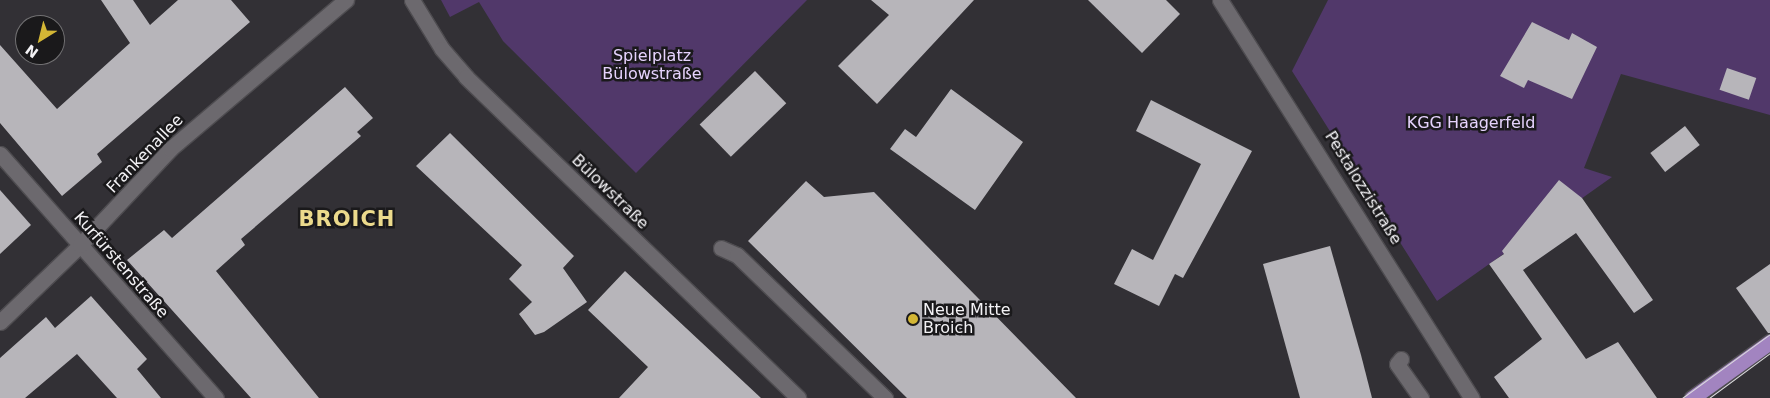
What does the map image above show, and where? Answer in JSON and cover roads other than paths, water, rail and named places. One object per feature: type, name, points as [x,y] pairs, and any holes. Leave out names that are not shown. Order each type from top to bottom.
[{"type":"main road","points":[[1692,398],[1770,342]]},
{"type":"street","name":"Frankenallee","points":[[0,322],[80,246],[170,149],[346,0]]},
{"type":"street","name":"Bülowstraße","points":[[412,0],[466,77],[798,398]]},
{"type":"street","name":"Pestalozzistraße","points":[[1220,0],[1247,35],[1472,398]]},
{"type":"street","name":"Kurfürstenstraße","points":[[0,154],[216,398]]},
{"type":"street","points":[[721,248],[736,255],[885,398]]},
{"type":"street","points":[[1401,359],[1397,364],[1421,398]]},
{"type":"tram line","points":[[1682,398],[1770,334]]},
{"type":"tram line","points":[[1709,398],[1770,353]]},
{"type":"place","name":"Neue Mitte Broich","points":[[913,319]]},
{"type":"district","name":"BROICH","points":[[347,219]]},
{"type":"park label","name":"Spielplatz Bülowstraße","points":[[652,65]]},
{"type":"park label","name":"KGG Haagerfeld","points":[[1471,123]]}]
